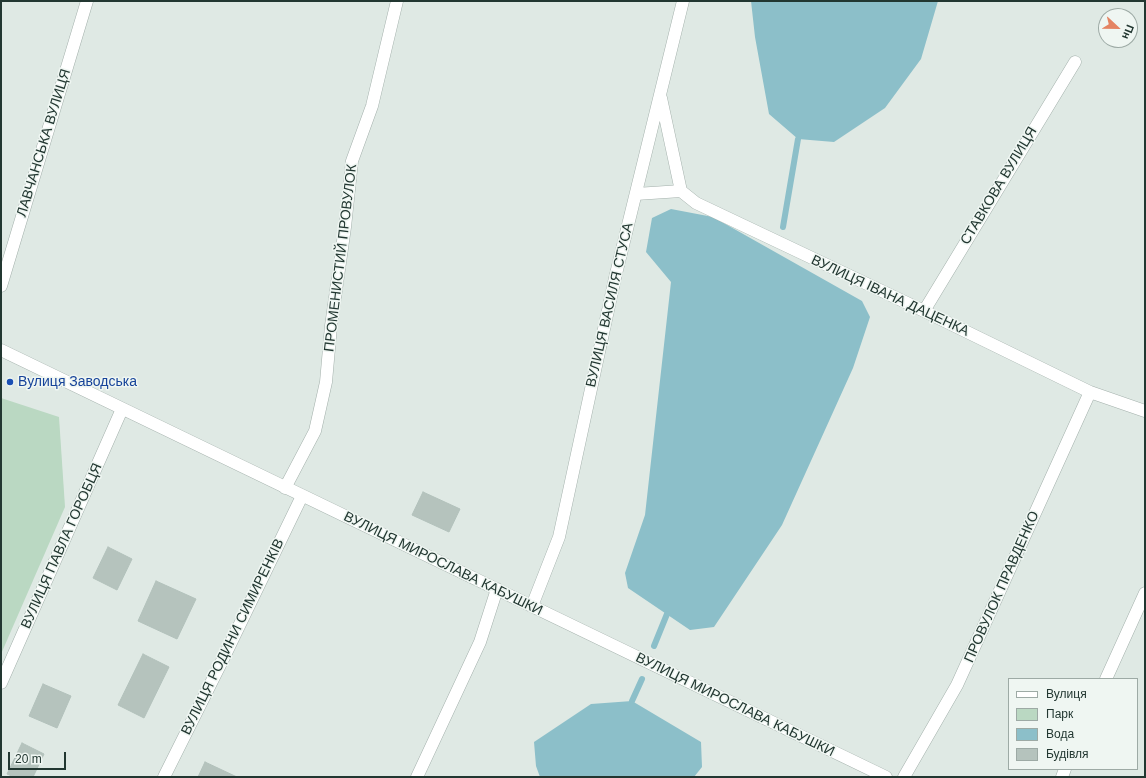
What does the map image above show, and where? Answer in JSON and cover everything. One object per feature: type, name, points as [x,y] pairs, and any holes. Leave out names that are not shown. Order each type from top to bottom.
[{"type":"street","name":"ЛАВЧАНСЬКА ВУЛИЦЯ","points":[[1,286],[87,1]]},
{"type":"street","name":"ПРОМЕНИСТИЙ ПРОВУЛОК","points":[[285,488],[316,432],[326,382],[331,326],[345,227],[352,161],[372,106],[398,1]]},
{"type":"street","name":"ВУЛИЦЯ ВАСИЛЯ СТУСА","points":[[532,606],[559,536],[615,278],[683,1]]},
{"type":"street","name":"СТАВКОВА ВУЛИЦЯ","points":[[924,311],[1074,62]]},
{"type":"street","points":[[636,194],[681,191],[660,95]]},
{"type":"street","name":"ВУЛИЦЯ ІВАНА ДАЦЕНКА","points":[[681,191],[696,203],[924,311],[1090,392],[1145,411]]},
{"type":"street","name":"ВУЛИЦЯ МИРОСЛАВА КАБУШКИ","points":[[1,350],[497,589],[878,775]]},
{"type":"street","name":"ПРОВУЛОК ПРАВДЕНКО","points":[[904,777],[957,685],[1090,392]]},
{"type":"street","name":"ВУЛИЦЯ ПАВЛА ГОРОБЦЯ","points":[[1,683],[122,409]]},
{"type":"street","name":"ВУЛИЦЯ РОДИНИ СИМИРЕНКІВ","points":[[164,777],[302,496]]},
{"type":"street","points":[[417,777],[480,642],[497,589]]},
{"type":"street","points":[[1106,678],[1145,593]]},
{"type":"green space","points":[[1,398],[59,417],[65,507],[1,654]]},
{"type":"water","points":[[751,1],[938,1],[921,59],[885,108],[834,142],[798,139],[769,114],[755,37]]},
{"type":"water","points":[[671,209],[713,217],[862,301],[870,317],[853,368],[782,525],[714,627],[690,630],[628,588],[625,573],[645,515],[671,282],[646,252],[652,218]]},
{"type":"water","points":[[632,701],[701,742],[702,767],[694,777],[540,777],[536,766],[534,742],[591,704]]},
{"type":"building","points":[[423,492],[460,509],[449,532],[412,515]]},
{"type":"building","points":[[108,547],[132,559],[117,590],[93,578]]},
{"type":"building","points":[[156,581],[196,599],[177,639],[138,621]]},
{"type":"building","points":[[143,654],[169,667],[144,718],[118,705]]},
{"type":"building","points":[[43,684],[71,696],[57,728],[29,716]]},
{"type":"building","points":[[22,743],[44,754],[33,777],[14,777],[7,774]]},
{"type":"building","points":[[205,762],[237,777],[198,777]]},
{"type":"waterway","points":[[783,227],[798,139]]},
{"type":"waterway","points":[[654,646],[667,614]]},
{"type":"waterway","points":[[632,701],[642,679]]},
{"type":"place","name":"Вулиця Заводська","points":[[10,382]]}]
